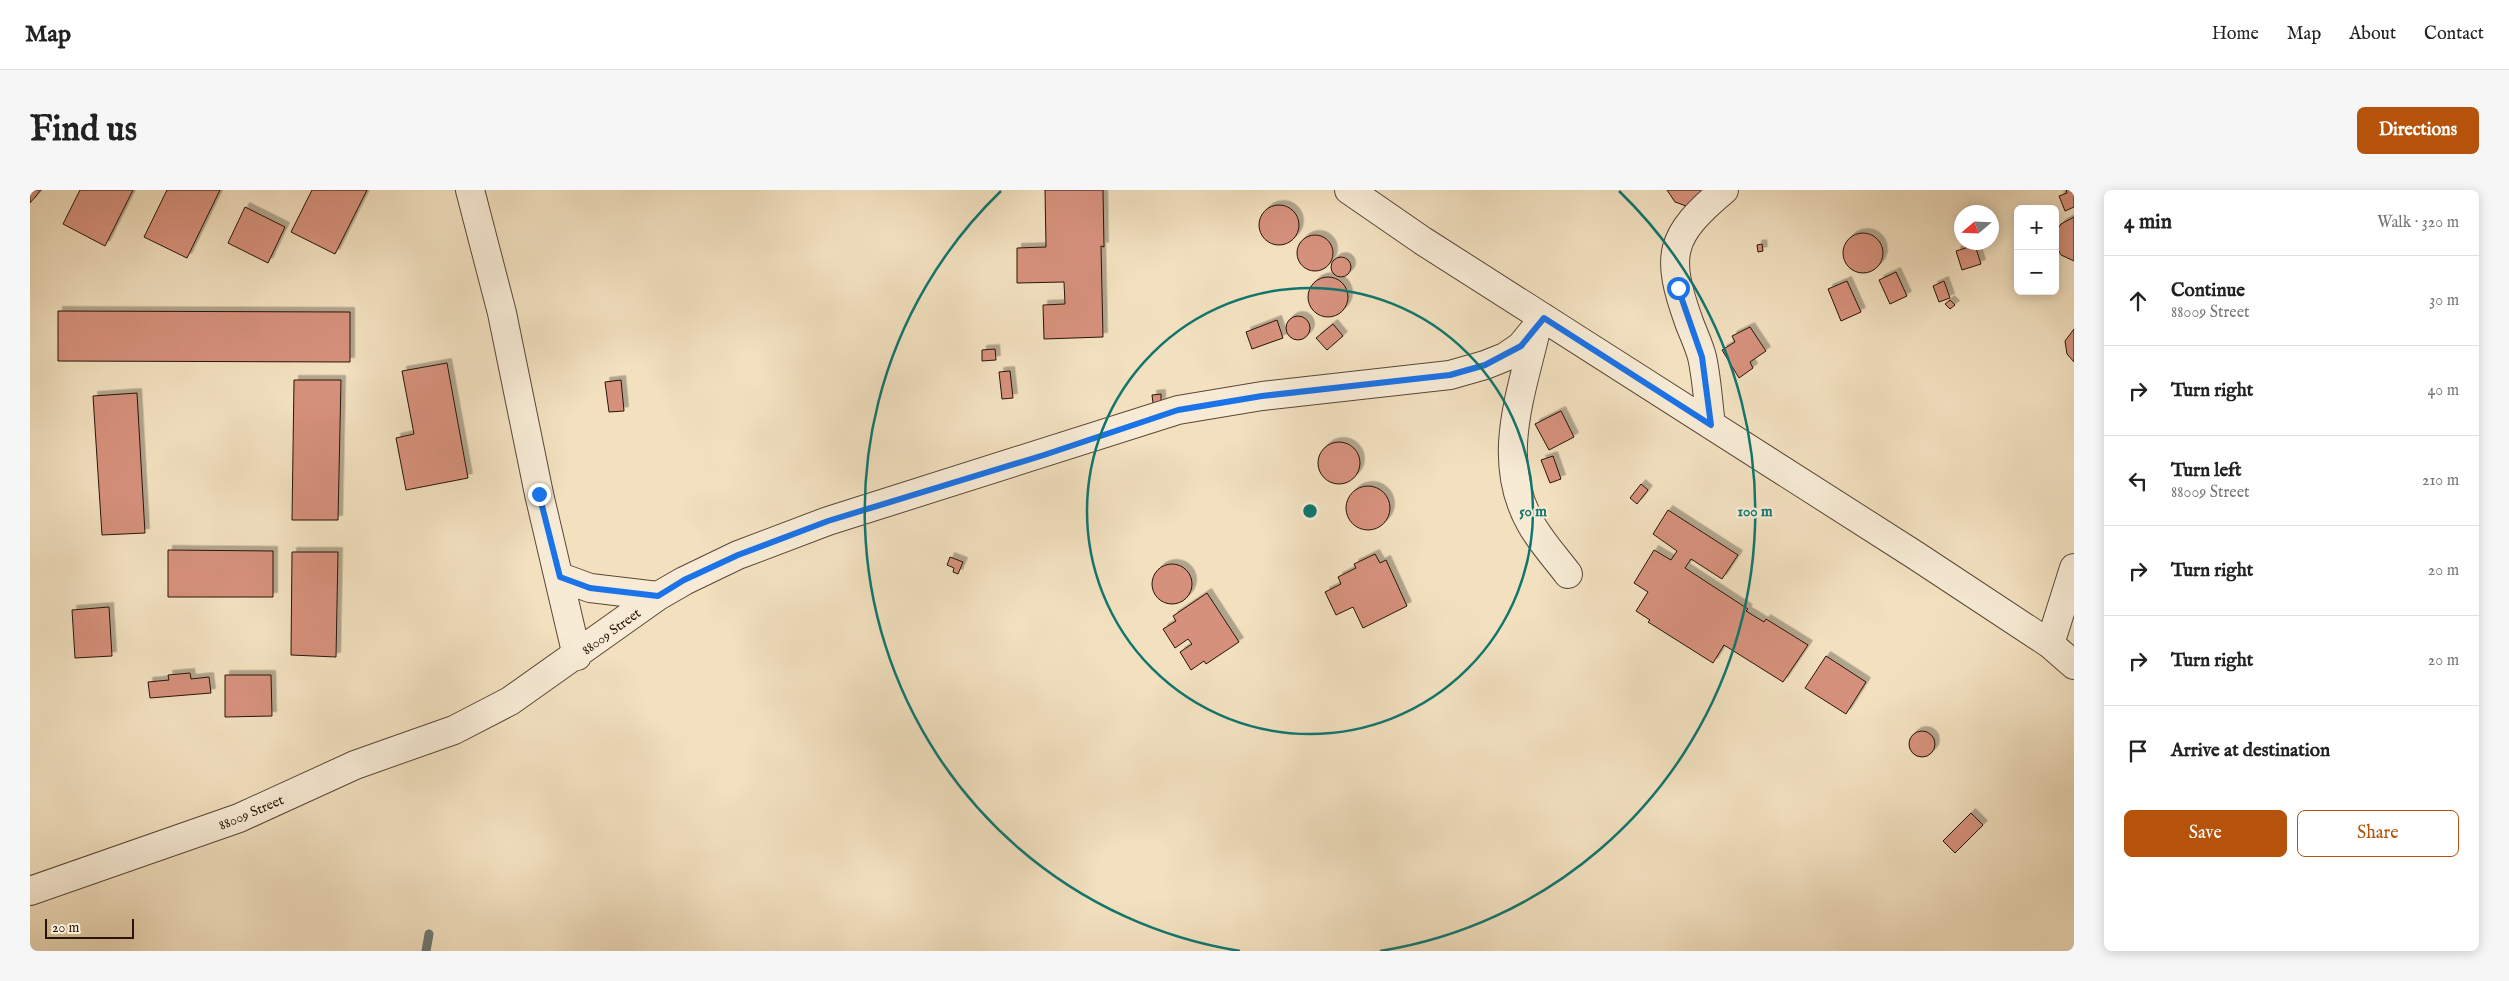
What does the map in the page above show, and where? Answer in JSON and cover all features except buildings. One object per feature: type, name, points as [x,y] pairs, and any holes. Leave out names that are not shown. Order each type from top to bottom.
[{"type":"street","points":[[470,190],[502,313],[539,494],[577,656]]},
{"type":"street","points":[[1349,190],[1540,324],[1711,425],[2050,644],[2074,665]]},
{"type":"street","points":[[1711,425],[1702,357],[1678,288],[1674,265],[1677,243],[1689,224],[1724,190]]},
{"type":"street","points":[[1540,324],[1512,434],[1512,469],[1518,494],[1531,524],[1568,574]]},
{"type":"street","name":"88009 Street","points":[[30,891],[239,818],[355,765],[454,730],[510,701],[577,656],[658,596],[684,580],[738,555],[828,521],[1044,455],[1178,410],[1262,396],[1450,375],[1485,365],[1505,356],[1521,346],[1540,324]]},
{"type":"street","points":[[2050,644],[2074,568]]},
{"type":"street","points":[[560,577],[590,588],[658,596]]},
{"type":"waterway","points":[[426,951],[429,934]]},
{"type":"route","points":[[539,494],[560,577],[590,588],[658,596],[684,580],[738,555],[828,521],[1044,455],[1178,410],[1262,396],[1450,375],[1485,365],[1521,346],[1544,318],[1711,425],[1702,357],[1678,288]]}]
